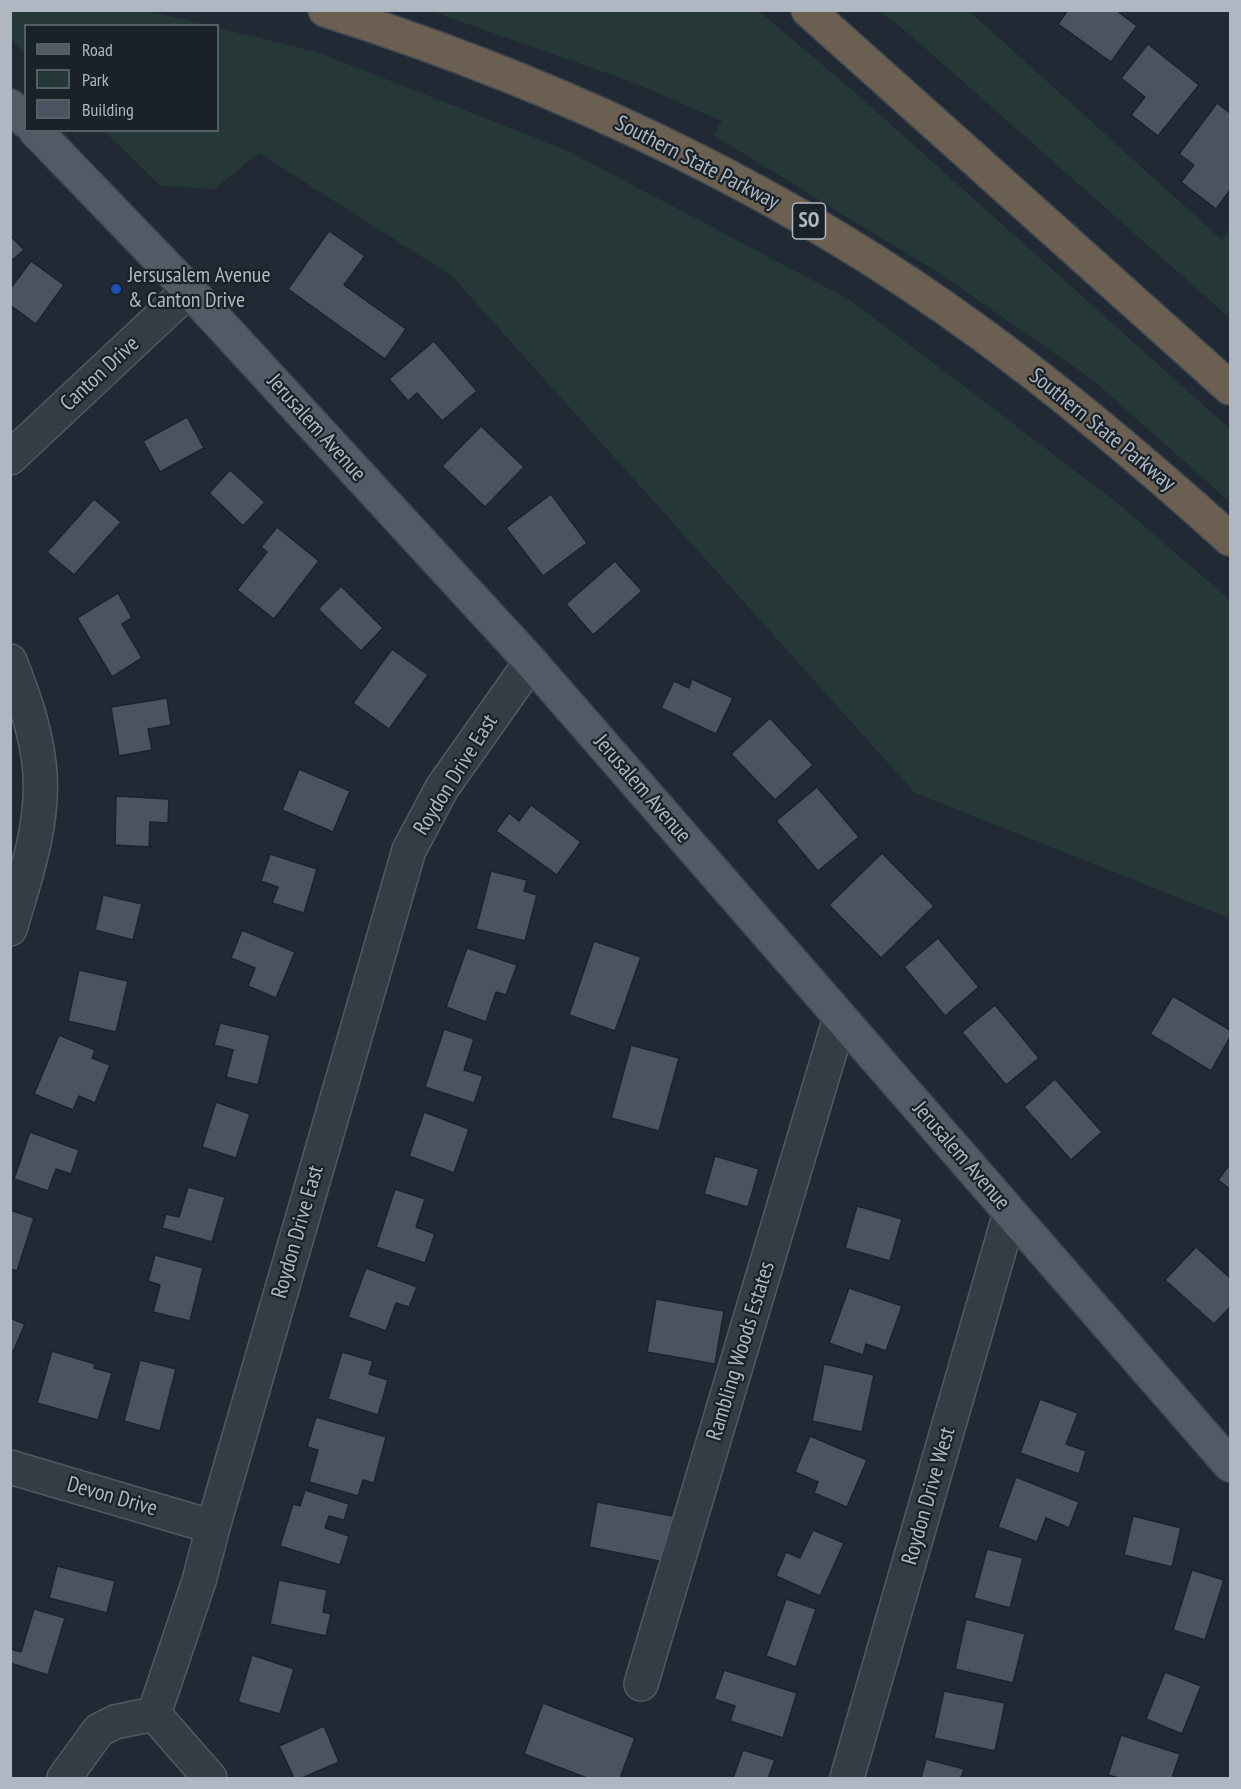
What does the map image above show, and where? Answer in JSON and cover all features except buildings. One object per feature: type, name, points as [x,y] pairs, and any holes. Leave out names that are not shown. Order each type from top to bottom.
[{"type":"highway","name":"Southern State Parkway","points":[[325,10],[470,60],[580,104],[684,154],[786,208],[884,268],[980,332],[1093,419],[1230,539]]},
{"type":"highway","points":[[808,10],[1230,388]]},
{"type":"highway","points":[[1090,263],[1230,361]]},
{"type":"main road","points":[[10,106],[24,119]]},
{"type":"main road","name":"Jerusalem Avenue","points":[[37,132],[189,290],[531,662],[1230,1465]]},
{"type":"street","name":"Canton Drive","points":[[10,458],[189,290]]},
{"type":"street","points":[[10,661],[28,710],[39,763],[40,812],[29,865],[10,929]]},
{"type":"street","name":"Roydon Drive East","points":[[154,1714],[199,1581],[409,850],[442,788],[531,662]]},
{"type":"street","name":"Rambling Woods Estates","points":[[641,1684],[840,1017]]},
{"type":"street","name":"Roydon Drive West","points":[[847,1779],[1010,1213]]},
{"type":"street","name":"Devon Drive","points":[[10,1467],[213,1527]]},
{"type":"street","points":[[64,1779],[99,1730],[115,1722],[154,1714],[210,1779]]},
{"type":"green space","points":[[10,11],[147,11],[204,24],[24,24],[24,52],[11,38]]},
{"type":"green space","points":[[431,11],[759,11],[859,96],[1230,429],[1230,502],[1093,380],[942,275],[713,135],[722,121],[635,83]]},
{"type":"green space","points":[[879,11],[969,11],[1222,240],[1230,229],[1230,318],[907,32]]},
{"type":"green space","points":[[219,28],[317,52],[568,151],[850,300],[1115,501],[1230,600],[1230,918],[915,793],[452,276],[259,153],[214,189],[161,186],[105,132],[219,132]]},
{"type":"place","name":"Jersusalem Avenue & Canton Drive","points":[[116,289]]}]
